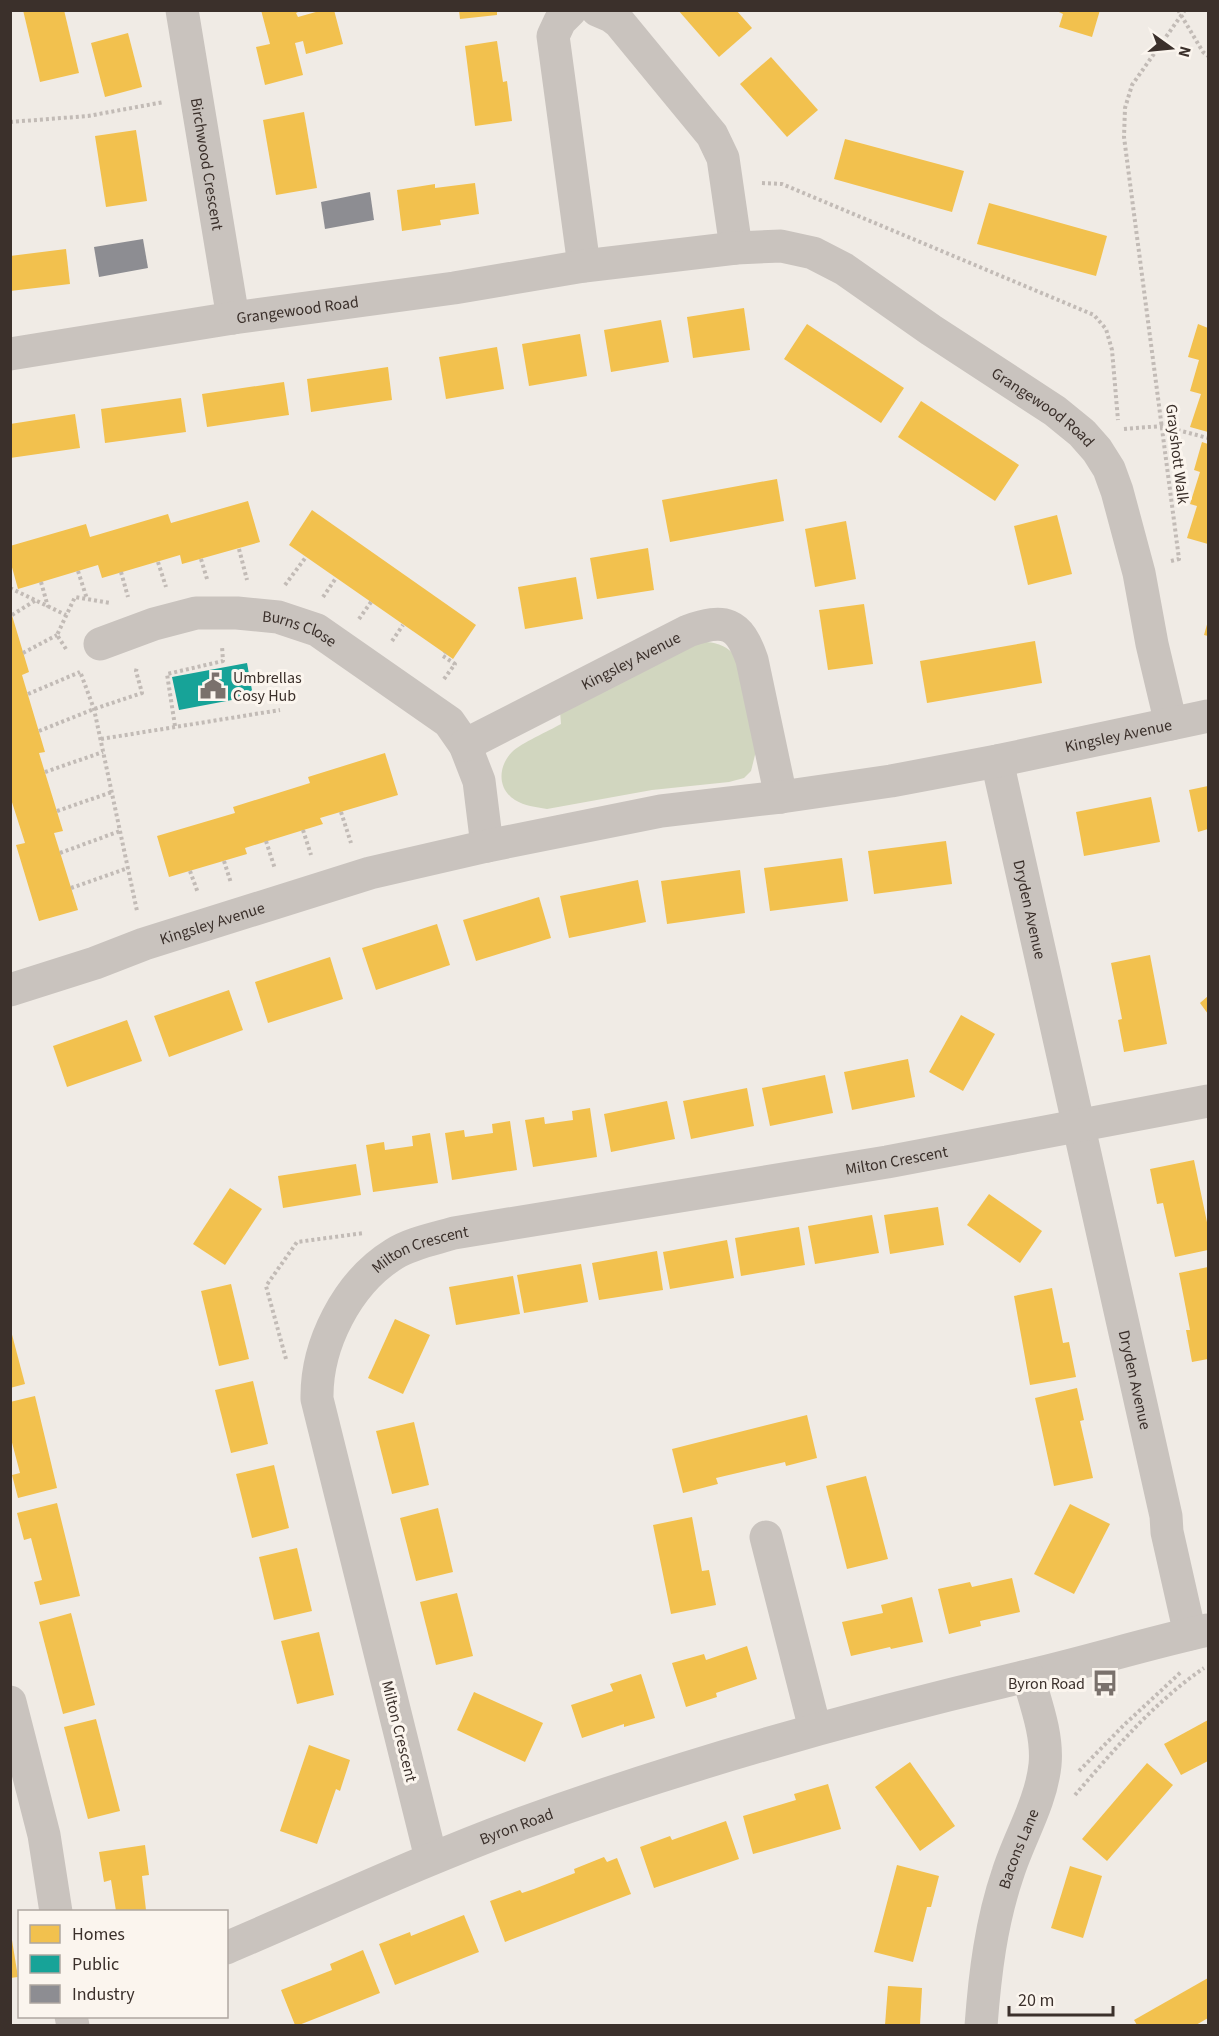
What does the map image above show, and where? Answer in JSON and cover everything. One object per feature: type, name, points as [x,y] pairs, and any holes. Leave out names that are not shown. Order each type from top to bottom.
[{"type":"street","name":"Birchwood Crescent","points":[[182,10],[233,318]]},
{"type":"street","points":[[572,10],[560,21],[553,36],[584,266]]},
{"type":"street","points":[[597,10],[611,15],[619,22],[712,135],[723,158],[736,248]]},
{"type":"street","name":"Grangewood Road","points":[[10,354],[233,318],[454,288],[584,266],[736,248],[781,246],[813,253],[844,269],[931,330],[1055,411],[1082,433],[1109,469],[1139,573],[1152,644],[1171,724]]},
{"type":"street","name":"Burns Close","points":[[100,644],[154,624],[196,613],[278,616],[317,630],[449,722],[465,745]]},
{"type":"street","name":"Kingsley Avenue","points":[[465,745],[688,631],[709,624],[730,626],[745,640],[752,660],[780,797]]},
{"type":"street","name":"Kingsley Avenue","points":[[10,990],[144,944],[370,873],[487,846],[662,811],[891,781],[1209,716]]},
{"type":"street","points":[[465,745],[479,780],[487,846]]},
{"type":"street","name":"Dryden Avenue","points":[[996,761],[1079,1126],[1199,1632]]},
{"type":"street","points":[[1079,1126],[1209,1101]]},
{"type":"street","name":"Milton Crescent","points":[[431,1858],[317,1399],[317,1380],[329,1338],[343,1309],[361,1282],[394,1254],[414,1245],[454,1233],[887,1162],[1079,1126]]},
{"type":"street","points":[[766,1537],[815,1729]]},
{"type":"street","name":"Byron Road","points":[[228,1947],[431,1858],[669,1772],[815,1729],[1199,1632]]},
{"type":"street","name":"Bacons Lane","points":[[981,2025],[986,1960],[995,1914],[1008,1871],[1041,1785],[1045,1763],[1042,1730],[1028,1676]]},
{"type":"street","points":[[10,1702],[44,1835],[56,1910]]},
{"type":"path","points":[[1178,10],[1203,52],[1209,56]]},
{"type":"path","name":"Grayshott Walk","points":[[1139,573],[1179,559],[1124,137],[1125,108],[1132,85],[1185,10]]},
{"type":"path","points":[[10,122],[88,116],[196,96]]},
{"type":"path","points":[[726,182],[782,184],[1094,315],[1106,329],[1112,350],[1119,430]]},
{"type":"path","points":[[1162,426],[1209,438]]},
{"type":"path","points":[[239,549],[248,586]]},
{"type":"path","points":[[281,591],[306,557]]},
{"type":"path","points":[[201,559],[210,589]]},
{"type":"path","points":[[158,562],[166,588]]},
{"type":"path","points":[[78,571],[87,599]]},
{"type":"path","points":[[121,572],[131,606]]},
{"type":"path","points":[[317,604],[336,578]]},
{"type":"path","points":[[41,582],[48,607]]},
{"type":"path","points":[[10,588],[66,615]]},
{"type":"path","points":[[12,615],[36,600]]},
{"type":"path","points":[[23,653],[57,635]]},
{"type":"path","points":[[175,726],[167,674],[223,661],[222,639]]},
{"type":"path","points":[[443,680],[454,664],[443,656],[445,653]]},
{"type":"path","points":[[39,731],[142,693],[136,671],[139,662]]},
{"type":"path","points":[[28,694],[80,672]]},
{"type":"path","points":[[94,709],[144,944]]},
{"type":"path","points":[[101,740],[280,710]]},
{"type":"path","points":[[45,772],[103,752]]},
{"type":"path","points":[[57,811],[112,792]]},
{"type":"path","points":[[341,812],[352,844]]},
{"type":"path","points":[[303,830],[312,858]]},
{"type":"path","points":[[60,853],[120,831]]},
{"type":"path","points":[[266,842],[278,879]]},
{"type":"path","points":[[224,861],[234,892]]},
{"type":"path","points":[[71,888],[128,868]]},
{"type":"path","points":[[190,871],[201,902]]},
{"type":"path","points":[[1074,1797],[1120,1743],[1184,1682],[1209,1665]]},
{"type":"path","points":[[1073,1778],[1124,1725],[1185,1669]]},
{"type":"green space","points":[[698,641],[721,645],[739,661],[756,751],[751,771],[744,778],[729,782],[652,790],[547,809],[523,804],[505,790],[502,784],[502,770],[507,758],[522,745],[561,724],[560,711]]},
{"type":"building: Homes","points":[[23,10],[64,10],[79,73],[40,82]]},
{"type":"building: Homes","points":[[261,10],[302,10],[296,13],[298,17],[323,10],[334,10],[343,44],[306,54],[303,41],[295,43],[303,75],[265,85],[256,47],[270,44]]},
{"type":"building: Homes","points":[[459,10],[497,10],[497,15],[460,19]]},
{"type":"building: Homes","points":[[678,10],[736,10],[752,28],[719,57]]},
{"type":"building: Homes","points":[[1055,10],[1100,10],[1092,37],[1059,27],[1063,14]]},
{"type":"building: Homes","points":[[128,33],[142,87],[105,97],[91,43]]},
{"type":"building: Homes","points":[[497,41],[503,82],[507,81],[512,121],[475,126],[465,46]]},
{"type":"building: Homes","points":[[771,57],[818,110],[787,137],[740,84]]},
{"type":"building: Homes","points":[[304,112],[317,188],[276,195],[263,120]]},
{"type":"building: Homes","points":[[136,130],[147,201],[106,207],[95,136]]},
{"type":"building: Homes","points":[[845,139],[964,171],[952,212],[834,179]]},
{"type":"building: Homes","points":[[475,183],[479,214],[440,220],[441,225],[402,231],[397,190],[435,184],[435,188]]},
{"type":"building: Homes","points":[[989,203],[1107,236],[1096,276],[977,244]]},
{"type":"building: Homes","points":[[66,249],[70,284],[10,291],[10,256]]},
{"type":"building: Homes","points":[[744,308],[750,350],[693,358],[687,317]]},
{"type":"building: Homes","points":[[661,320],[669,362],[611,372],[604,330]]},
{"type":"building: Homes","points":[[807,324],[904,388],[881,423],[784,359]]},
{"type":"building: Homes","points":[[1198,324],[1208,328],[1208,432],[1190,427],[1201,394],[1190,391],[1199,360],[1188,357]]},
{"type":"building: Homes","points":[[580,334],[587,376],[529,386],[522,344]]},
{"type":"building: Homes","points":[[497,347],[504,389],[446,399],[439,357]]},
{"type":"building: Homes","points":[[388,367],[392,400],[311,412],[307,379]]},
{"type":"building: Homes","points":[[284,382],[289,415],[207,427],[202,394]]},
{"type":"building: Homes","points":[[181,398],[186,432],[105,443],[101,409]]},
{"type":"building: Homes","points":[[921,401],[1019,465],[995,501],[898,437]]},
{"type":"building: Homes","points":[[75,414],[80,448],[10,458],[10,424]]},
{"type":"building: Homes","points":[[1202,442],[1208,444],[1208,544],[1187,538],[1197,506],[1190,504],[1200,472],[1194,470]]},
{"type":"building: Homes","points":[[777,479],[784,521],[670,542],[662,500]]},
{"type":"building: Homes","points":[[248,501],[260,542],[182,564],[180,555],[102,578],[98,565],[18,589],[10,560],[10,546],[86,524],[90,537],[168,514],[171,523]]},
{"type":"building: Homes","points":[[312,510],[476,625],[453,659],[289,545]]},
{"type":"building: Homes","points":[[1057,515],[1072,574],[1028,585],[1014,526]]},
{"type":"building: Homes","points":[[846,521],[856,579],[815,587],[805,529]]},
{"type":"building: Homes","points":[[648,548],[654,590],[597,599],[590,558]]},
{"type":"building: Homes","points":[[576,577],[583,619],[525,629],[518,587]]},
{"type":"building: Homes","points":[[864,604],[873,664],[828,670],[819,610]]},
{"type":"building: Homes","points":[[11,612],[29,672],[22,675],[45,752],[39,753],[63,831],[54,833],[78,910],[39,921],[16,845],[25,843],[10,796]]},
{"type":"building: Homes","points":[[1208,621],[1208,636],[1204,635]]},
{"type":"building: Homes","points":[[1035,641],[1042,683],[927,703],[920,661]]},
{"type":"building: Homes","points":[[385,753],[398,795],[320,818],[323,824],[245,848],[247,854],[169,877],[157,836],[235,813],[233,807],[310,783],[308,777]]},
{"type":"building: Homes","points":[[1208,786],[1208,829],[1198,832],[1189,790]]},
{"type":"building: Homes","points":[[1151,797],[1160,842],[1084,856],[1076,812]]},
{"type":"building: Homes","points":[[946,841],[952,884],[874,894],[868,851]]},
{"type":"building: Homes","points":[[842,858],[848,901],[770,911],[764,868]]},
{"type":"building: Homes","points":[[740,870],[745,913],[667,924],[661,881]]},
{"type":"building: Homes","points":[[638,880],[646,922],[569,938],[560,896]]},
{"type":"building: Homes","points":[[539,897],[551,938],[476,961],[463,920]]},
{"type":"building: Homes","points":[[437,924],[450,965],[376,990],[362,948]]},
{"type":"building: Homes","points":[[1150,955],[1167,1044],[1124,1052],[1118,1020],[1122,1019],[1111,963]]},
{"type":"building: Homes","points":[[330,957],[343,999],[268,1023],[255,982]]},
{"type":"building: Homes","points":[[229,990],[243,1030],[169,1057],[154,1016]]},
{"type":"building: Homes","points":[[1208,996],[1208,1014],[1200,1003]]},
{"type":"building: Homes","points":[[961,1015],[995,1034],[963,1091],[929,1072]]},
{"type":"building: Homes","points":[[127,1020],[142,1061],[67,1087],[53,1046]]},
{"type":"building: Homes","points":[[908,1059],[915,1097],[852,1110],[844,1072]]},
{"type":"building: Homes","points":[[825,1075],[833,1113],[770,1126],[762,1088]]},
{"type":"building: Homes","points":[[747,1088],[754,1126],[691,1139],[683,1101]]},
{"type":"building: Homes","points":[[667,1101],[675,1139],[611,1152],[604,1114]]},
{"type":"building: Homes","points":[[590,1108],[597,1157],[533,1167],[525,1120],[544,1117],[545,1124],[573,1120],[572,1111]]},
{"type":"building: Homes","points":[[510,1121],[517,1170],[452,1180],[445,1133],[464,1130],[465,1137],[493,1133],[492,1124]]},
{"type":"building: Homes","points":[[430,1133],[438,1183],[373,1192],[366,1145],[384,1142],[385,1150],[413,1146],[412,1136]]},
{"type":"building: Homes","points":[[1194,1160],[1208,1227],[1208,1250],[1175,1257],[1163,1203],[1157,1204],[1150,1169]]},
{"type":"building: Homes","points":[[356,1164],[361,1195],[283,1208],[278,1176]]},
{"type":"building: Homes","points":[[230,1188],[262,1209],[225,1265],[193,1244]]},
{"type":"building: Homes","points":[[989,1194],[1042,1231],[1020,1263],[967,1225]]},
{"type":"building: Homes","points":[[938,1207],[944,1245],[890,1254],[884,1215]]},
{"type":"building: Homes","points":[[872,1215],[879,1253],[815,1264],[808,1226]]},
{"type":"building: Homes","points":[[799,1227],[805,1265],[741,1276],[735,1238]]},
{"type":"building: Homes","points":[[727,1240],[734,1278],[670,1289],[663,1252]]},
{"type":"building: Homes","points":[[657,1251],[663,1290],[599,1300],[592,1263]]},
{"type":"building: Homes","points":[[581,1264],[588,1302],[524,1313],[517,1275]]},
{"type":"building: Homes","points":[[1208,1267],[1208,1359],[1192,1362],[1186,1330],[1190,1330],[1179,1273]]},
{"type":"building: Homes","points":[[513,1276],[520,1314],[456,1325],[449,1287]]},
{"type":"building: Homes","points":[[231,1284],[249,1359],[219,1366],[201,1291]]},
{"type":"building: Homes","points":[[1052,1288],[1063,1343],[1069,1342],[1076,1377],[1030,1385],[1014,1296]]},
{"type":"building: Homes","points":[[395,1319],[430,1335],[403,1394],[368,1378]]},
{"type":"building: Homes","points":[[10,1327],[25,1384],[10,1388]]},
{"type":"building: Homes","points":[[253,1381],[268,1444],[231,1453],[215,1390]]},
{"type":"building: Homes","points":[[1077,1388],[1084,1420],[1080,1421],[1093,1478],[1054,1486],[1035,1398]]},
{"type":"building: Homes","points":[[35,1396],[57,1488],[18,1498],[12,1475],[20,1473],[10,1435],[10,1402]]},
{"type":"building: Homes","points":[[807,1415],[817,1458],[786,1466],[785,1462],[716,1478],[718,1484],[683,1493],[672,1449]]},
{"type":"building: Homes","points":[[414,1422],[429,1485],[392,1494],[376,1431]]},
{"type":"building: Homes","points":[[274,1465],[289,1528],[252,1538],[236,1474]]},
{"type":"building: Homes","points":[[866,1476],[888,1559],[847,1569],[826,1486]]},
{"type":"building: Homes","points":[[57,1503],[80,1596],[40,1605],[34,1582],[42,1580],[31,1538],[24,1540],[17,1513]]},
{"type":"building: Homes","points":[[1070,1504],[1110,1524],[1074,1594],[1034,1574]]},
{"type":"building: Homes","points":[[438,1508],[453,1572],[416,1581],[400,1518]]},
{"type":"building: Homes","points":[[692,1517],[702,1571],[709,1570],[716,1605],[671,1614],[653,1525]]},
{"type":"building: Homes","points":[[297,1548],[312,1611],[274,1620],[259,1557]]},
{"type":"building: Homes","points":[[1012,1578],[1020,1612],[980,1621],[981,1626],[949,1634],[938,1589],[970,1582],[972,1587]]},
{"type":"building: Homes","points":[[457,1593],[473,1656],[436,1665],[420,1602]]},
{"type":"building: Homes","points":[[912,1597],[923,1642],[851,1656],[842,1622],[883,1613],[881,1605]]},
{"type":"building: Homes","points":[[71,1613],[95,1705],[63,1714],[39,1622]]},
{"type":"building: Homes","points":[[319,1632],[334,1695],[297,1704],[281,1641]]},
{"type":"building: Homes","points":[[747,1646],[757,1679],[716,1693],[717,1697],[686,1707],[672,1663],[704,1654],[706,1660]]},
{"type":"building: Homes","points":[[641,1674],[655,1718],[624,1727],[624,1724],[582,1738],[571,1705],[613,1691],[610,1684]]},
{"type":"building: Homes","points":[[474,1692],[543,1723],[525,1762],[457,1730]]},
{"type":"building: Homes","points":[[96,1719],[120,1811],[88,1819],[64,1727]]},
{"type":"building: Homes","points":[[1208,1720],[1208,1761],[1181,1775],[1164,1744]]},
{"type":"building: Homes","points":[[309,1745],[350,1760],[340,1791],[336,1789],[317,1844],[280,1831]]},
{"type":"building: Homes","points":[[910,1762],[955,1826],[920,1851],[875,1787]]},
{"type":"building: Homes","points":[[1147,1763],[1173,1785],[1107,1861],[1082,1839]]},
{"type":"building: Homes","points":[[828,1784],[841,1829],[753,1854],[743,1816],[796,1800],[794,1794]]},
{"type":"building: Homes","points":[[726,1821],[739,1859],[654,1888],[640,1847],[670,1836],[672,1840]]},
{"type":"building: Homes","points":[[145,1845],[149,1875],[142,1876],[146,1910],[116,1910],[111,1880],[104,1882],[99,1852]]},
{"type":"building: Homes","points":[[604,1857],[607,1862],[617,1858],[631,1894],[505,1942],[490,1901],[520,1890],[522,1893],[534,1889],[575,1873],[574,1869]]},
{"type":"building: Homes","points":[[897,1865],[939,1876],[931,1907],[927,1907],[913,1962],[874,1952]]},
{"type":"building: Homes","points":[[1070,1866],[1102,1876],[1083,1938],[1051,1928]]},
{"type":"building: Homes","points":[[464,1915],[479,1952],[395,1985],[379,1944],[410,1932],[411,1936]]},
{"type":"building: Homes","points":[[10,1928],[18,1977],[10,1978]]},
{"type":"building: Homes","points":[[363,1950],[380,1993],[295,2025],[281,1990],[332,1970],[330,1964]]},
{"type":"building: Homes","points":[[1208,1978],[1208,2018],[1196,2025],[1137,2025],[1134,2020]]},
{"type":"building: Homes","points":[[888,1986],[922,1988],[920,2025],[885,2025]]},
{"type":"building: Public","name":"Umbrellas Cosy Hub","points":[[247,663],[253,696],[179,710],[172,677]]},
{"type":"building: Industry","points":[[370,192],[374,220],[325,229],[321,202]]},
{"type":"building: Industry","points":[[143,239],[148,268],[99,277],[94,247]]},
{"type":"place","name":"Umbrellas Cosy Hub","points":[[213,686]]},
{"type":"place","name":"Byron Road","points":[[1105,1683]]}]
